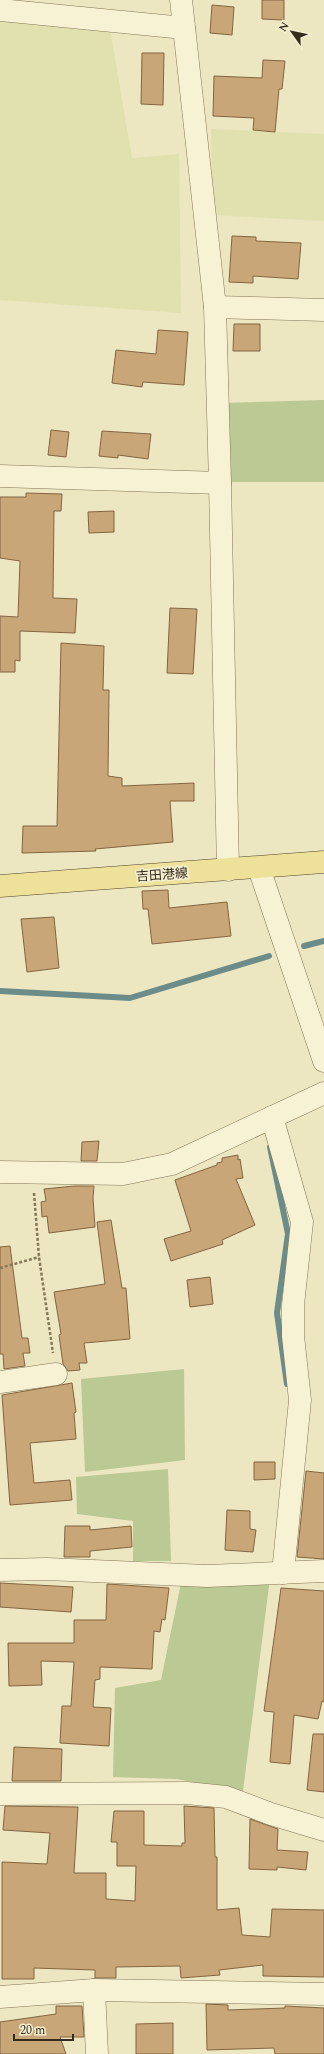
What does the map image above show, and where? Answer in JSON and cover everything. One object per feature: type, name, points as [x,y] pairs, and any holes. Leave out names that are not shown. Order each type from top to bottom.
[{"type":"main road","name":"吉田港線","points":[[0,886],[324,862]]},
{"type":"street","points":[[181,0],[215,307],[228,870]]},
{"type":"street","points":[[0,10],[184,28]]},
{"type":"street","points":[[215,307],[324,310]]},
{"type":"street","points":[[0,476],[220,483]]},
{"type":"street","points":[[259,868],[324,1060]]},
{"type":"street","points":[[0,1172],[122,1174],[172,1164],[324,1093]]},
{"type":"street","points":[[272,1117],[302,1222],[293,1305],[293,1336],[300,1400],[283,1572]]},
{"type":"street","points":[[0,1382],[56,1374]]},
{"type":"street","points":[[0,1570],[47,1569],[207,1576],[324,1571]]},
{"type":"street","points":[[0,1794],[187,1793],[226,1797],[271,1814],[324,1830]]},
{"type":"street","points":[[94,1990],[97,2054]]},
{"type":"street","points":[[0,1997],[94,1990],[324,1994]]},
{"type":"path","points":[[32,1173],[39,1258],[56,1374]]},
{"type":"path","points":[[0,1268],[39,1258]]},
{"type":"green space","points":[[0,18],[110,29],[132,158],[179,154],[181,313],[0,300]]},
{"type":"green space","points":[[211,129],[324,134],[324,221],[213,215]]},
{"type":"green space","points":[[324,400],[324,482],[229,482],[223,403]]},
{"type":"green space","points":[[184,1369],[185,1460],[85,1472],[81,1379]]},
{"type":"green space","points":[[168,1469],[171,1561],[133,1561],[133,1521],[77,1514],[76,1477]]},
{"type":"green space","points":[[270,1578],[243,1791],[176,1779],[113,1777],[115,1688],[161,1680],[181,1583]]},
{"type":"building","points":[[262,0],[284,0],[284,20],[262,19]]},
{"type":"building","points":[[212,5],[234,7],[232,35],[210,33]]},
{"type":"building","points":[[142,53],[164,53],[163,105],[141,104]]},
{"type":"building","points":[[263,60],[285,61],[282,89],[279,89],[275,132],[253,130],[254,118],[213,116],[214,76],[262,78]]},
{"type":"building","points":[[232,236],[256,237],[256,241],[301,243],[298,279],[253,276],[253,283],[229,282]]},
{"type":"building","points":[[234,324],[260,324],[260,351],[233,351]]},
{"type":"building","points":[[158,330],[188,332],[184,385],[143,382],[142,387],[112,383],[116,350],[156,354]]},
{"type":"building","points":[[51,430],[69,432],[66,457],[48,455]]},
{"type":"building","points":[[102,431],[151,434],[148,459],[118,455],[118,458],[99,456]]},
{"type":"building","points":[[26,493],[62,494],[61,511],[54,511],[53,598],[77,599],[75,633],[20,631],[20,661],[15,660],[15,672],[0,672],[0,616],[18,617],[20,561],[0,558],[0,497],[26,497]]},
{"type":"building","points":[[114,511],[114,532],[89,533],[88,512]]},
{"type":"building","points":[[170,608],[197,609],[193,674],[167,673]]},
{"type":"building","points":[[61,643],[104,646],[103,690],[109,690],[108,776],[122,778],[122,786],[194,783],[194,801],[170,801],[173,842],[95,849],[96,851],[22,853],[23,826],[57,826]]},
{"type":"building","points":[[168,890],[169,908],[227,902],[231,936],[152,944],[148,909],[143,909],[142,891]]},
{"type":"building","points":[[54,917],[59,968],[27,972],[21,919]]},
{"type":"building","points":[[99,1141],[97,1161],[81,1161],[82,1142]]},
{"type":"building","points":[[238,1155],[243,1178],[236,1179],[255,1225],[222,1240],[223,1244],[171,1261],[164,1239],[191,1231],[175,1180],[217,1165],[217,1163],[222,1162],[222,1158]]},
{"type":"building","points":[[94,1186],[93,1198],[95,1227],[49,1233],[47,1216],[42,1217],[41,1202],[46,1201],[44,1189]]},
{"type":"building","points":[[111,1220],[122,1288],[126,1288],[130,1339],[84,1343],[87,1363],[79,1363],[80,1370],[68,1371],[63,1364],[59,1335],[61,1334],[54,1292],[105,1284],[97,1222]]},
{"type":"building","points":[[10,1246],[22,1338],[28,1338],[30,1353],[23,1353],[25,1366],[4,1369],[3,1354],[0,1354],[0,1247]]},
{"type":"building","points":[[210,1277],[213,1304],[190,1307],[187,1280]]},
{"type":"building","points":[[72,1383],[76,1412],[74,1413],[76,1439],[30,1443],[34,1483],[70,1480],[72,1500],[10,1505],[2,1395]]},
{"type":"building","points":[[254,1462],[275,1462],[275,1479],[254,1480]]},
{"type":"building","points":[[306,1471],[324,1473],[324,1559],[297,1557]]},
{"type":"building","points":[[227,1510],[250,1511],[250,1529],[256,1530],[253,1552],[225,1550]]},
{"type":"building","points":[[65,1526],[90,1526],[90,1530],[131,1526],[132,1547],[90,1551],[90,1557],[64,1557]]},
{"type":"building","points":[[0,1583],[73,1587],[71,1612],[0,1607]]},
{"type":"building","points":[[107,1584],[169,1588],[165,1620],[162,1619],[160,1632],[154,1631],[152,1669],[100,1667],[100,1679],[95,1680],[93,1707],[111,1708],[109,1746],[60,1743],[62,1706],[71,1706],[74,1662],[41,1661],[42,1685],[9,1686],[8,1643],[74,1643],[74,1620],[106,1620]]},
{"type":"building","points":[[281,1588],[324,1591],[324,1702],[322,1701],[318,1719],[294,1715],[290,1764],[270,1762],[274,1712],[264,1711]]},
{"type":"building","points":[[313,1734],[324,1734],[324,1792],[307,1790]]},
{"type":"building","points":[[14,1747],[62,1749],[61,1781],[12,1781]]},
{"type":"building","points":[[5,1806],[78,1807],[74,1873],[106,1873],[106,1899],[135,1901],[136,1866],[117,1866],[117,1842],[111,1842],[114,1811],[144,1811],[144,1845],[182,1846],[182,1843],[185,1843],[184,1806],[214,1808],[215,1857],[217,1857],[217,1910],[239,1908],[242,1935],[270,1937],[272,1909],[324,1910],[324,1977],[263,1976],[263,1965],[219,1970],[220,1975],[181,1978],[180,1966],[116,1967],[116,1978],[95,1978],[95,1970],[34,1968],[34,1979],[2,1979],[2,1862],[47,1864],[50,1833],[3,1830]]},
{"type":"building","points":[[250,1819],[278,1829],[277,1850],[308,1852],[306,1870],[277,1867],[277,1870],[249,1869]]},
{"type":"building","points":[[206,2004],[228,2005],[228,2010],[285,2008],[285,2006],[324,2008],[324,2054],[275,2054],[274,2048],[207,2050]]},
{"type":"building","points":[[56,2006],[82,2006],[84,2037],[60,2037],[66,2054],[0,2054],[0,2022],[56,2014]]},
{"type":"building","points":[[173,2023],[173,2054],[136,2054],[136,2024]]},
{"type":"waterway","points":[[304,946],[324,941]]},
{"type":"waterway","points":[[0,991],[130,998],[269,956]]},
{"type":"waterway","points":[[270,1147],[288,1234],[277,1313],[287,1384]]}]
